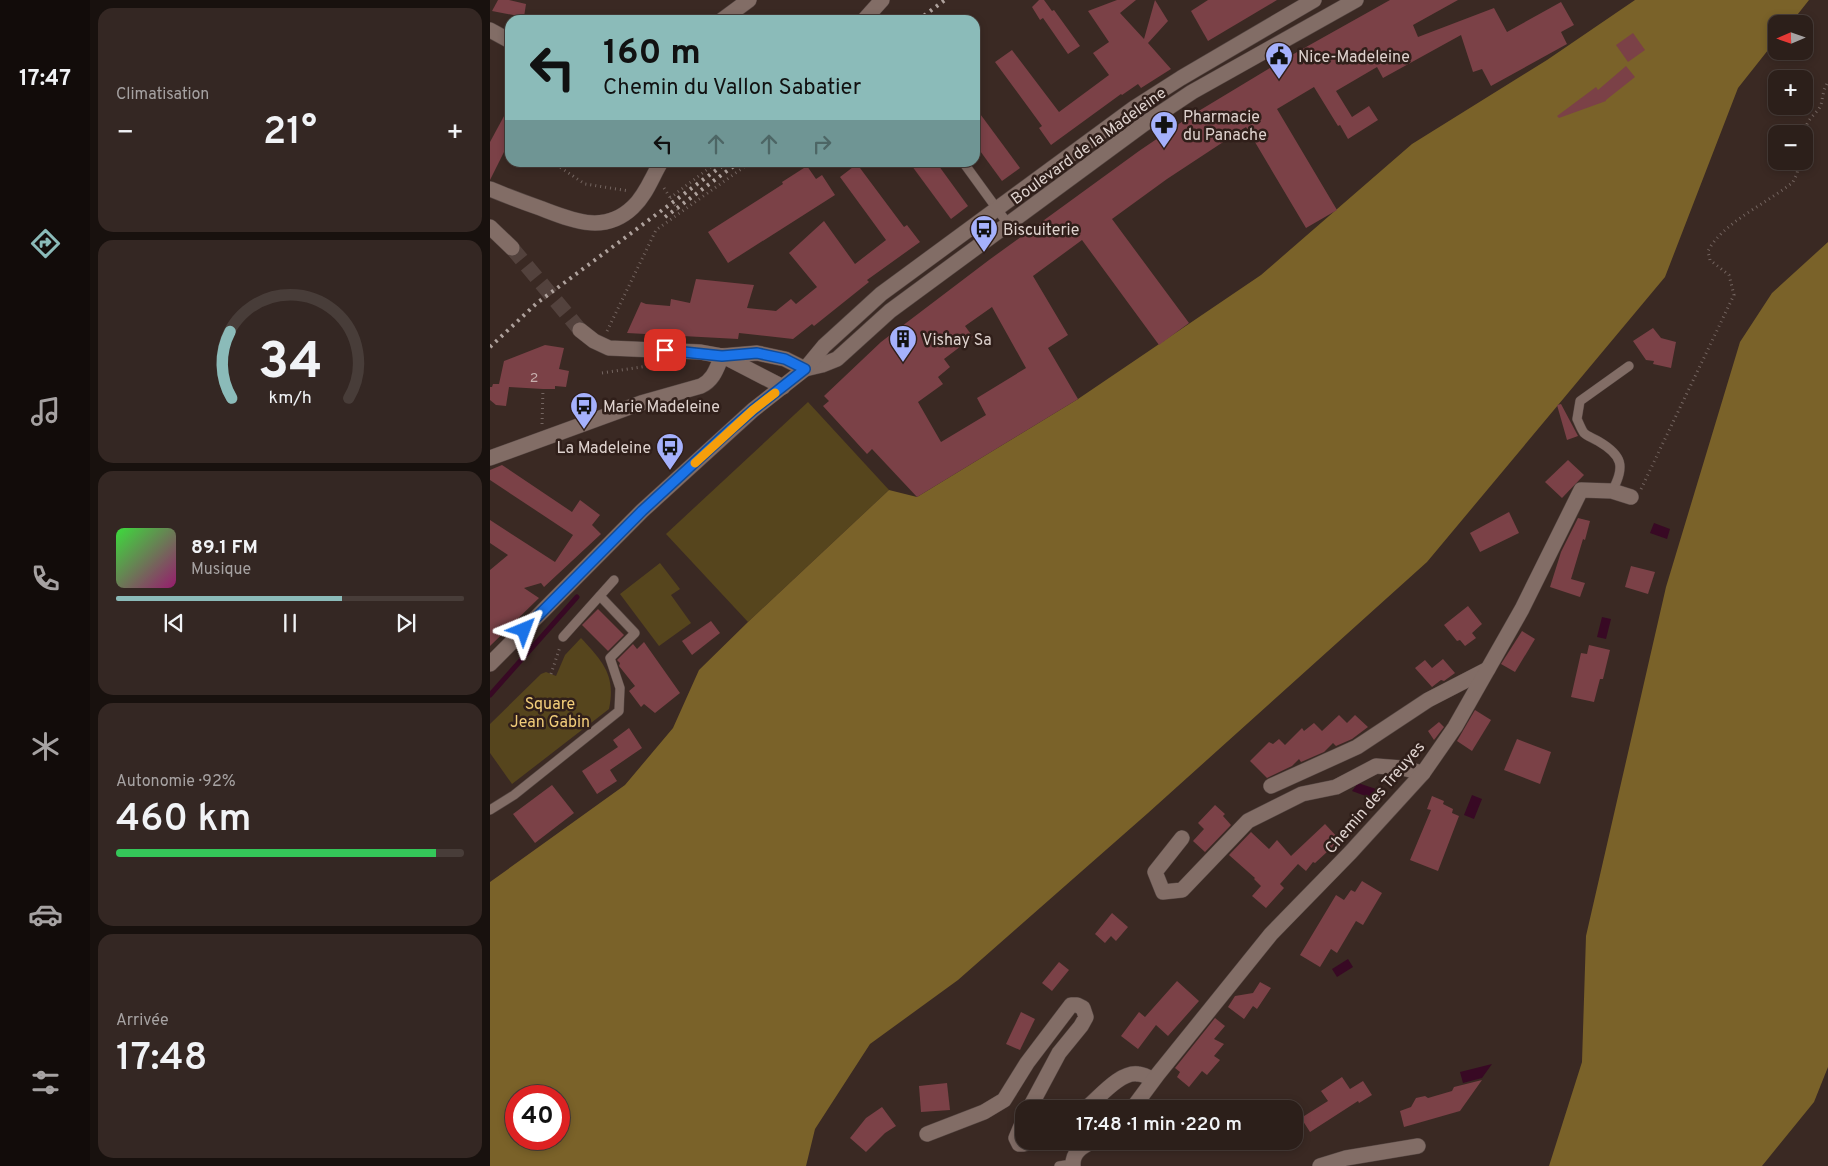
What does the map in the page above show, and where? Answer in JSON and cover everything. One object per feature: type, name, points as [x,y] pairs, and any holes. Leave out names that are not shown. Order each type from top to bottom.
[{"type":"street","points":[[729,15],[749,0]]},
{"type":"street","points":[[868,15],[882,0]]},
{"type":"street","name":"Boulevard de la Madeleine","points":[[490,664],[642,511],[753,410],[805,369],[824,346],[881,294],[1134,108],[1189,73],[1314,0]]},
{"type":"street","name":"Boulevard de la Madeleine","points":[[805,369],[837,359],[890,311],[1144,124],[1192,92],[1356,0]]},
{"type":"street","points":[[490,30],[505,39]]},
{"type":"street","points":[[490,189],[567,218],[587,223],[606,222],[617,219],[633,207],[644,193],[659,167]]},
{"type":"street","points":[[490,227],[512,248]]},
{"type":"street","points":[[580,330],[600,345],[609,348],[700,352],[722,356],[757,353],[785,359],[805,369]]},
{"type":"street","points":[[722,356],[783,387]]},
{"type":"street","points":[[490,458],[624,409],[701,386],[713,376],[722,356]]},
{"type":"street","name":"Chemin des Treuyes","points":[[1138,1100],[1153,1079],[1271,934],[1424,773],[1455,727],[1522,609],[1581,490],[1612,491],[1631,497]]},
{"type":"street","points":[[1271,786],[1357,747],[1428,700],[1488,669]]},
{"type":"street","points":[[1182,838],[1155,872],[1163,892],[1182,890],[1248,821],[1302,794],[1336,787],[1376,766],[1402,768],[1424,773]]},
{"type":"street","points":[[927,1134],[984,1112],[1004,1100],[1027,1063],[1070,1005],[1077,1004],[1083,1008],[1086,1017],[1059,1053],[1034,1100]]},
{"type":"street","points":[[1094,1100],[1103,1091],[1122,1078],[1137,1073],[1153,1079]]},
{"type":"street","points":[[1320,1166],[1346,1158],[1418,1146]]},
{"type":"street","points":[[1068,1165],[1079,1150]]},
{"type":"lane","points":[[967,167],[1008,224]]},
{"type":"lane","points":[[1612,491],[1619,479],[1621,467],[1617,456],[1608,447],[1584,433],[1576,419],[1580,401],[1629,366]]},
{"type":"lane","points":[[563,637],[614,580]]},
{"type":"lane","points":[[490,810],[514,795],[619,711],[620,688],[610,658],[635,633],[600,596]]},
{"type":"path","points":[[1807,125],[1820,107],[1824,89],[1828,82]]},
{"type":"path","points":[[560,167],[585,184],[644,193]]},
{"type":"path","points":[[680,213],[670,198],[710,167]]},
{"type":"path","points":[[600,345],[656,230],[744,167]]},
{"type":"path","points":[[1631,497],[1643,488],[1734,295],[1729,275],[1710,260],[1708,251],[1712,243],[1747,213],[1793,182],[1798,170]]},
{"type":"path","points":[[602,373],[657,365]]},
{"type":"path","points":[[542,420],[543,389]]},
{"type":"path","points":[[551,674],[563,637]]},
{"type":"green space","points":[[808,402],[889,490],[748,622],[666,534]]},
{"type":"green space","points":[[660,563],[680,589],[671,595],[691,623],[659,646],[620,594]]},
{"type":"green space","name":"Square Jean Gabin","points":[[581,638],[596,654],[606,670],[611,687],[609,709],[512,784],[490,753],[490,724],[541,674],[546,672],[556,676],[565,655]]},
{"type":"shaded area","points":[[1635,0],[1809,0],[1797,15],[1768,15],[1768,50],[1738,88],[1665,277],[1427,562],[1148,813],[958,980],[870,1044],[815,1129],[806,1166],[490,1166],[490,882],[625,785],[673,728],[699,670],[889,490],[917,497],[1078,399],[1261,275],[1412,144],[1547,60]]},
{"type":"shaded area","points":[[1828,242],[1828,1067],[1814,1102],[1762,1166],[1549,1166],[1582,1062],[1586,936],[1666,587],[1740,342],[1772,293]]},
{"type":"shaded area","points":[[1654,523],[1670,529],[1667,539],[1650,533]]},
{"type":"shaded area","points":[[1602,617],[1611,619],[1606,639],[1597,637]]},
{"type":"shaded area","points":[[1358,783],[1376,789],[1371,798],[1352,791]]},
{"type":"shaded area","points":[[1472,795],[1482,799],[1474,819],[1464,815]]},
{"type":"shaded area","points":[[1348,959],[1353,967],[1337,977],[1332,969]]},
{"type":"shaded area","points":[[1492,1064],[1482,1078],[1463,1083],[1460,1072]]},
{"type":"building","points":[[498,0],[509,0],[526,4],[524,15],[492,11]]},
{"type":"building","points":[[1039,0],[1044,0],[1052,11],[1054,10],[1080,46],[1068,54],[1043,18],[1040,20],[1032,7]]},
{"type":"building","points":[[1117,0],[1136,0],[1120,13],[1144,39],[1155,0],[1168,21],[1148,43],[1171,69],[1141,88],[1138,84],[1121,94],[1051,145],[1039,128],[1042,126],[995,62],[1012,50],[1059,112],[1109,75],[1093,53],[1109,42],[1088,11]]},
{"type":"building","points":[[1208,0],[1277,0],[1208,41],[1191,11]]},
{"type":"building","points":[[1390,0],[1458,0],[1413,25],[1418,37],[1494,8],[1507,32],[1561,2],[1574,25],[1561,32],[1567,44],[1491,86],[1482,69],[1473,72],[1461,35],[1383,78],[1377,67],[1336,91],[1352,117],[1369,106],[1378,120],[1348,139],[1314,87],[1277,109],[1337,210],[1306,228],[1246,127],[1167,179],[1112,219],[1189,323],[1159,345],[1082,240],[1033,276],[1068,335],[1048,348],[1078,399],[917,497],[872,449],[867,454],[823,406],[829,401],[824,396],[881,342],[989,260],[1139,151],[1192,115],[1290,56]],"holes":[[[992,307],[1026,368],[977,398],[986,415],[941,442],[918,402],[943,384],[938,377],[950,367],[944,359],[973,337],[965,326]]]},
{"type":"building","points":[[1633,33],[1645,50],[1628,62],[1616,45]]},
{"type":"building","points":[[1626,66],[1635,77],[1606,101],[1559,118],[1557,116],[1596,87],[1598,90]]},
{"type":"building","points":[[505,114],[505,150],[490,180],[490,142]]},
{"type":"building","points":[[980,114],[1020,168],[1002,181],[980,151]]},
{"type":"building","points":[[808,167],[816,179],[822,175],[835,195],[728,263],[708,232],[783,184],[782,182]]},
{"type":"building","points":[[853,167],[859,167],[904,227],[907,225],[920,242],[867,280],[869,282],[814,326],[812,324],[793,339],[739,333],[738,339],[627,333],[641,302],[670,306],[671,299],[690,303],[696,279],[754,285],[747,308],[776,311],[791,299],[796,304],[817,287],[789,253],[824,221],[855,264],[886,240],[840,177]]},
{"type":"building","points":[[913,167],[940,167],[968,206],[951,219]]},
{"type":"building","points":[[1653,328],[1661,338],[1676,342],[1671,368],[1653,364],[1654,361],[1646,360],[1633,341]]},
{"type":"building","points":[[545,345],[564,348],[559,369],[569,371],[566,387],[555,386],[555,389],[543,389],[509,387],[506,406],[496,405],[490,400],[490,387],[493,384],[499,384],[504,361]]},
{"type":"building","points":[[1561,404],[1578,436],[1567,440],[1557,405]]},
{"type":"building","points":[[1568,460],[1584,475],[1562,498],[1545,482]]},
{"type":"building","points":[[502,465],[572,512],[580,500],[600,515],[592,525],[601,534],[544,587],[541,583],[524,588],[539,598],[490,646],[490,570],[508,555],[490,543],[490,520],[555,562],[573,535],[490,480],[490,470]]},
{"type":"building","points":[[1509,512],[1519,533],[1480,552],[1470,533]]},
{"type":"building","points":[[1578,518],[1590,521],[1571,579],[1585,583],[1580,597],[1550,587],[1561,552]]},
{"type":"building","points":[[1631,566],[1655,572],[1648,594],[1625,587]]},
{"type":"building","points":[[1468,606],[1482,624],[1472,633],[1476,638],[1465,646],[1460,640],[1457,641],[1444,625]]},
{"type":"building","points":[[598,609],[624,635],[608,651],[582,625]]},
{"type":"building","points":[[711,621],[720,633],[692,655],[682,641]]},
{"type":"building","points":[[1522,631],[1535,639],[1515,672],[1501,664]]},
{"type":"building","points":[[644,642],[680,693],[655,713],[644,704],[641,707],[629,691],[635,686],[619,666],[620,663],[617,660],[633,644],[637,649]]},
{"type":"building","points":[[1589,645],[1610,650],[1603,679],[1600,679],[1594,702],[1571,697],[1581,653],[1587,654]]},
{"type":"building","points":[[1443,659],[1455,673],[1432,687],[1415,668],[1425,660],[1432,668]]},
{"type":"building","points":[[1475,710],[1491,720],[1472,751],[1457,741]]},
{"type":"building","points":[[1339,715],[1347,723],[1355,715],[1368,727],[1352,739],[1336,746],[1333,743],[1324,752],[1301,762],[1299,759],[1292,766],[1267,778],[1250,761],[1269,742],[1273,744],[1279,739],[1285,745],[1302,728],[1304,731],[1314,723],[1322,731]]},
{"type":"building","points":[[1439,722],[1444,727],[1434,740],[1428,731]]},
{"type":"building","points":[[629,728],[642,748],[610,770],[617,781],[597,794],[582,771],[618,747],[613,740]]},
{"type":"building","points":[[1517,739],[1551,752],[1540,784],[1504,770]]},
{"type":"building","points":[[552,785],[574,813],[535,843],[513,814]]},
{"type":"building","points":[[1432,796],[1444,801],[1443,804],[1453,809],[1452,813],[1459,816],[1438,871],[1410,860],[1431,810],[1427,809]]},
{"type":"building","points":[[1215,805],[1225,814],[1223,816],[1231,825],[1205,852],[1193,841],[1204,829],[1198,823]]},
{"type":"building","points":[[1325,824],[1340,840],[1315,863],[1313,862],[1306,871],[1298,864],[1280,884],[1284,888],[1266,908],[1252,896],[1261,886],[1255,878],[1229,855],[1251,832],[1269,849],[1277,840],[1291,856]]},
{"type":"building","points":[[1362,881],[1382,893],[1363,925],[1356,921],[1337,953],[1331,949],[1320,967],[1300,955],[1336,895],[1344,900],[1351,890],[1355,892]]},
{"type":"building","points":[[1112,913],[1128,927],[1116,941],[1111,936],[1105,943],[1095,934]]},
{"type":"building","points":[[1059,962],[1069,970],[1052,991],[1042,983]]},
{"type":"building","points":[[1177,981],[1199,1001],[1168,1036],[1156,1025],[1138,1049],[1121,1036],[1139,1012],[1145,1017]]},
{"type":"building","points":[[1260,982],[1271,988],[1257,1009],[1253,1006],[1244,1019],[1228,1007],[1235,996],[1253,993]]},
{"type":"building","points":[[1021,1012],[1035,1019],[1020,1050],[1006,1044]]},
{"type":"building","points":[[1215,1018],[1225,1026],[1214,1039],[1224,1044],[1214,1056],[1220,1060],[1207,1075],[1202,1071],[1189,1087],[1177,1077],[1180,1072],[1175,1068]]},
{"type":"building","points":[[1342,1077],[1350,1089],[1363,1081],[1372,1095],[1359,1103],[1358,1101],[1310,1132],[1303,1121],[1303,1117],[1328,1101],[1321,1091]]},
{"type":"building","points":[[1482,1080],[1460,1111],[1404,1127],[1400,1111],[1411,1107],[1416,1098],[1425,1096],[1428,1098],[1452,1091],[1454,1087]]},
{"type":"building","points":[[947,1083],[950,1110],[921,1112],[919,1086]]},
{"type":"building","points":[[882,1107],[896,1126],[885,1133],[866,1152],[850,1138],[866,1118]]},
{"type":"waterway","points":[[490,695],[577,597]]},
{"type":"tunnel","points":[[512,248],[580,330]]},
{"type":"railway","points":[[925,15],[945,0]]},
{"type":"railway","points":[[490,347],[537,303],[720,167]]},
{"type":"railway","points":[[665,217],[732,167]]},
{"type":"slow traffic","points":[[695,463],[730,430],[775,393]]},
{"type":"place","name":"Nice-Madeleine","points":[[1279,80]]},
{"type":"place","name":"Pharmacie du Panache","points":[[1164,149]]},
{"type":"place","name":"Biscuiterie","points":[[984,253]]},
{"type":"place","name":"Vishay Sa","points":[[903,363]]},
{"type":"place","name":"Marie Madeleine","points":[[584,430]]},
{"type":"place","name":"La Madeleine","points":[[670,471]]},
{"type":"route","points":[[524,630],[642,511],[730,430],[805,369],[772,355],[757,353],[722,356],[700,352],[665,350]]}]
